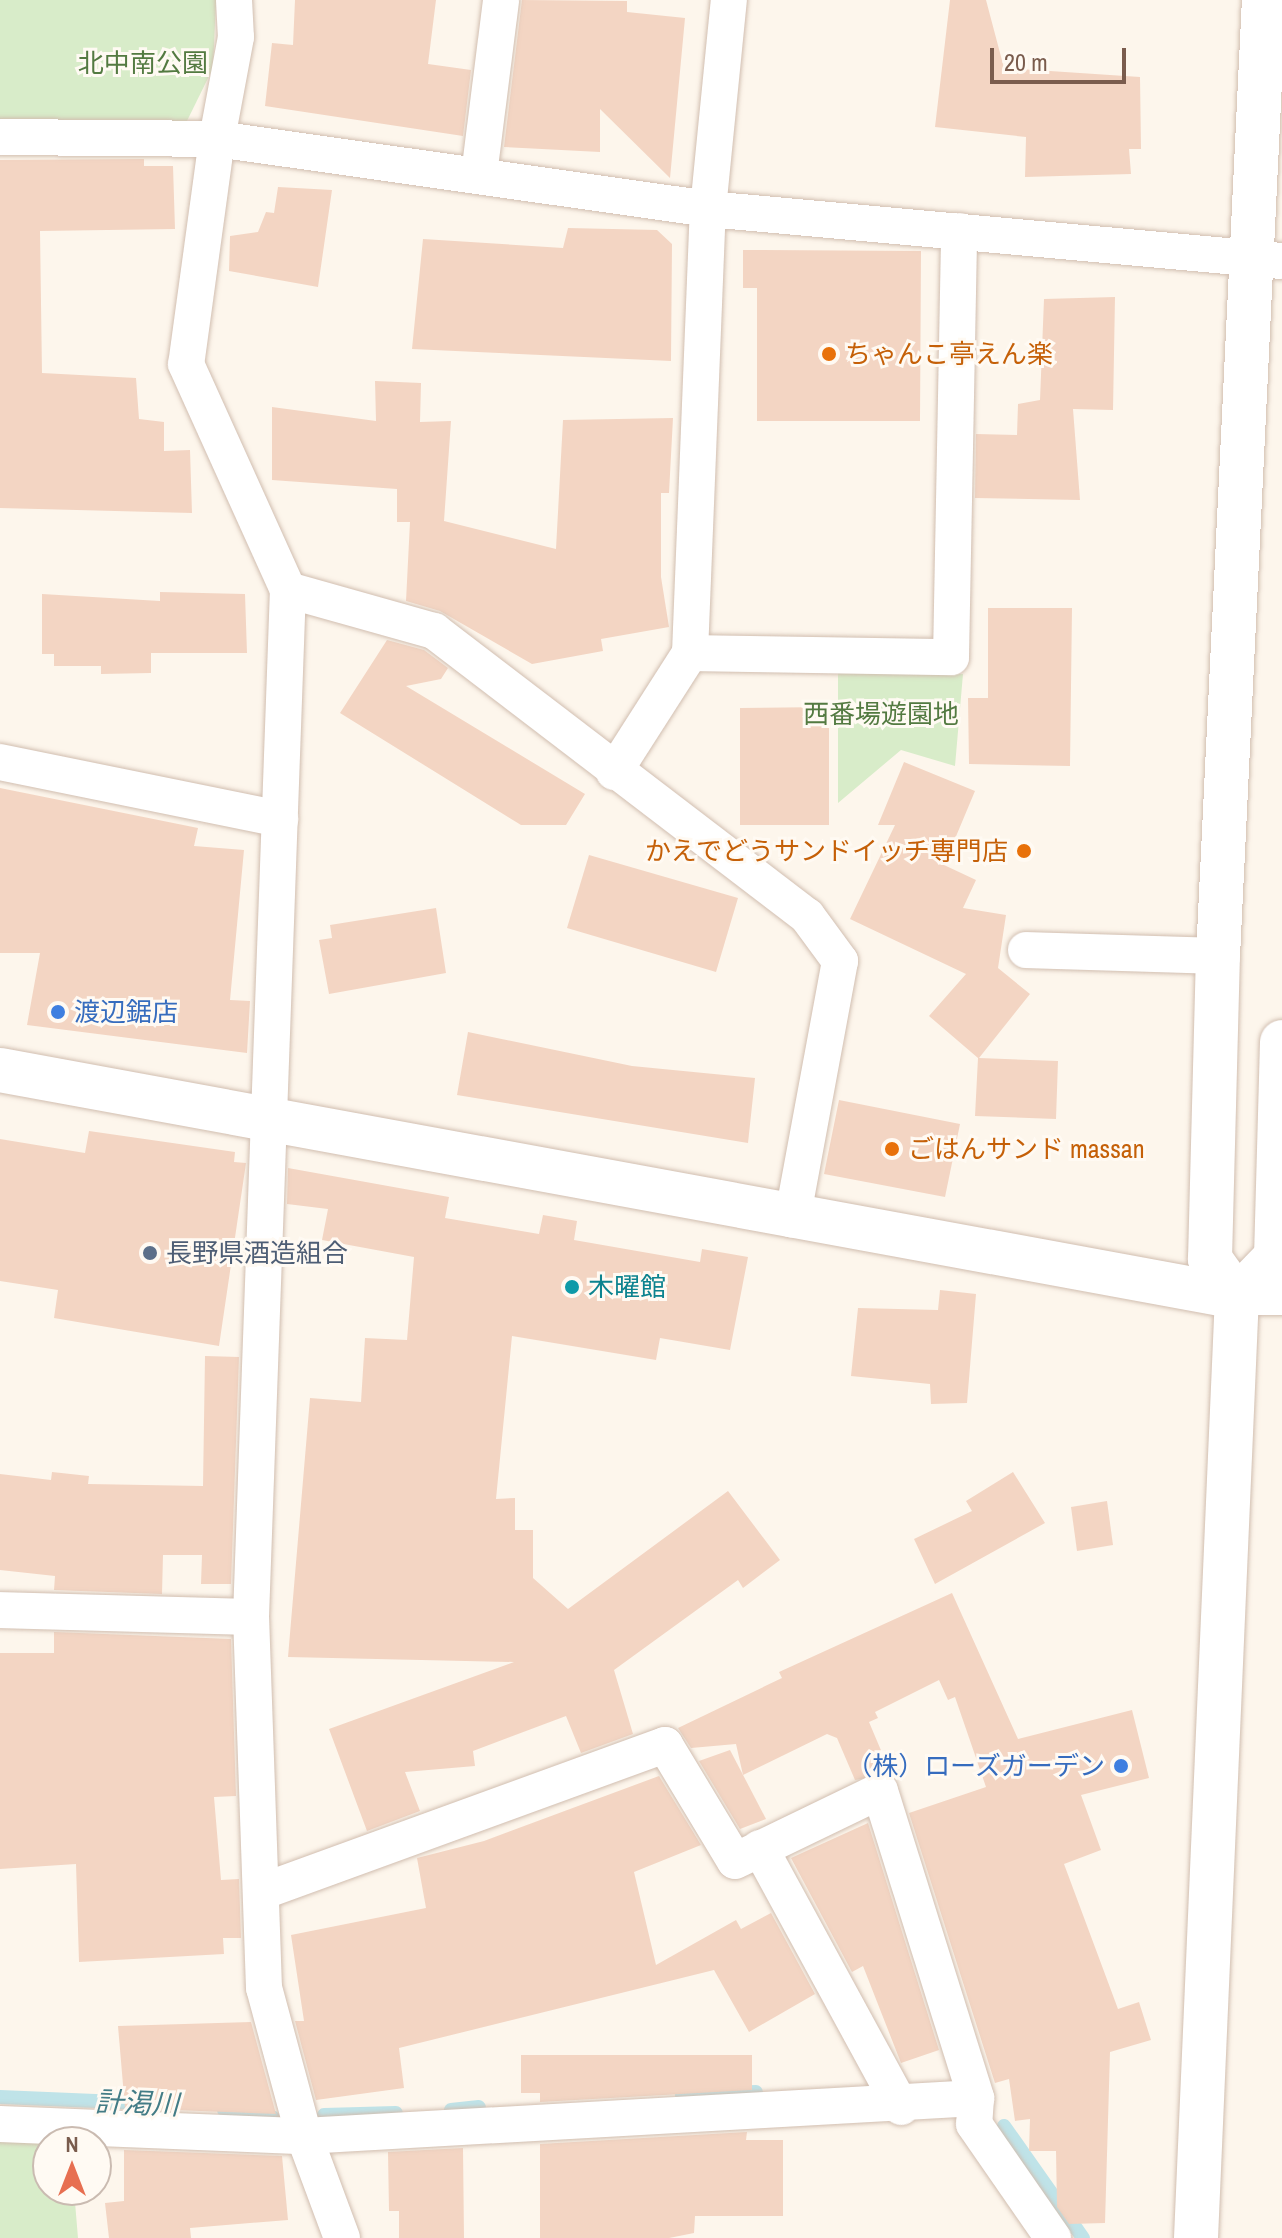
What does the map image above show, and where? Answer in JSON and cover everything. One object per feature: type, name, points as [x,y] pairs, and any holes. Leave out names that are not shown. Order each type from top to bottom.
[{"type":"street","points":[[234,0],[236,37],[217,139],[186,364],[288,590],[251,1617],[264,1988],[304,2136],[342,2238]]},
{"type":"street","points":[[479,175],[501,0]]},
{"type":"street","points":[[614,772],[690,653],[708,209],[729,0]]},
{"type":"street","points":[[1196,2238],[1237,1297],[1210,1259],[1218,956],[1269,259],[1264,0]]},
{"type":"street","points":[[0,137],[217,139],[708,209],[1269,259]]},
{"type":"street","points":[[690,653],[951,657],[959,231]]},
{"type":"street","points":[[288,590],[434,631],[614,772],[807,916],[840,961],[792,1220]]},
{"type":"street","points":[[0,762],[280,819]]},
{"type":"street","points":[[1026,950],[1218,956]]},
{"type":"street","points":[[1237,1297],[1276,1257],[1282,1042]]},
{"type":"street","points":[[0,1070],[792,1220],[1237,1297],[1282,1297]]},
{"type":"street","points":[[0,1610],[251,1617]]},
{"type":"street","points":[[261,1892],[665,1745],[735,1861],[880,1791],[976,2098],[974,2124],[1053,2238]]},
{"type":"street","points":[[760,1848],[901,2107]]},
{"type":"street","points":[[0,2124],[304,2136],[901,2107],[976,2098]]},
{"type":"green space","name":"北中南公園","points":[[0,0],[216,0],[213,68],[184,127],[0,121]]},
{"type":"green space","name":"西番場遊園地","points":[[838,672],[963,674],[955,766],[901,750],[838,803]]},
{"type":"green space","points":[[0,2141],[32,2142],[32,2206],[75,2206],[78,2238],[0,2238]]},
{"type":"building","points":[[295,0],[436,0],[428,64],[471,70],[463,136],[265,106],[272,43],[293,45]]},
{"type":"building","points":[[522,0],[627,1],[627,12],[685,18],[670,178],[600,109],[600,152],[504,147]]},
{"type":"building","points":[[950,0],[986,0],[1004,68],[1140,77],[1141,149],[1129,149],[1131,174],[1025,177],[1026,137],[935,127]]},
{"type":"building","points":[[144,159],[144,166],[173,166],[175,229],[40,231],[42,373],[136,378],[139,419],[164,422],[164,451],[190,450],[192,513],[0,508],[0,160]]},
{"type":"building","points":[[278,187],[332,190],[318,287],[229,271],[230,236],[258,232],[266,212],[274,213]]},
{"type":"building","points":[[568,228],[657,230],[672,244],[671,361],[412,349],[423,239],[563,248]]},
{"type":"building","points":[[743,250],[921,251],[920,421],[757,421],[757,288],[743,288]]},
{"type":"building","points":[[1115,297],[1113,410],[1073,409],[1080,500],[975,498],[976,434],[1017,435],[1018,404],[1040,400],[1044,299]]},
{"type":"building","points":[[375,381],[421,383],[420,422],[451,421],[444,521],[556,549],[563,420],[673,418],[669,493],[661,493],[661,577],[669,627],[601,639],[603,651],[532,664],[440,611],[406,601],[410,522],[397,522],[397,489],[272,480],[272,407],[376,421]]},
{"type":"building","points":[[160,592],[245,594],[247,653],[151,653],[151,673],[101,674],[101,666],[54,666],[54,654],[42,654],[42,594],[160,601]]},
{"type":"building","points":[[988,608],[1072,608],[1070,766],[969,764],[968,698],[988,698]]},
{"type":"building","points":[[387,640],[424,650],[448,668],[441,679],[406,686],[585,794],[566,825],[521,825],[340,713]]},
{"type":"building","points":[[829,707],[829,825],[740,825],[740,708]]},
{"type":"building","points":[[904,762],[975,791],[944,865],[976,880],[963,908],[1006,915],[998,968],[1030,994],[979,1058],[1058,1061],[1056,1119],[975,1116],[978,1058],[929,1016],[966,974],[850,919],[895,825],[878,825]]},
{"type":"building","points":[[0,788],[198,828],[194,846],[244,850],[230,1000],[250,1001],[247,1053],[27,1025],[40,953],[0,953]]},
{"type":"building","points":[[589,855],[738,898],[716,972],[567,928]]},
{"type":"building","points":[[436,908],[446,973],[329,994],[319,940],[332,938],[330,925]]},
{"type":"building","points":[[468,1032],[632,1066],[755,1078],[748,1143],[457,1095]]},
{"type":"building","name":"ごはんサンド massan","points":[[839,1100],[960,1124],[945,1197],[824,1174]]},
{"type":"building","name":"長野県酒造組合","points":[[89,1131],[235,1152],[234,1162],[246,1163],[219,1346],[54,1318],[58,1290],[0,1281],[0,1139],[85,1153]]},
{"type":"building","points":[[288,1168],[449,1197],[445,1218],[539,1234],[543,1215],[577,1221],[574,1240],[700,1262],[702,1249],[748,1257],[730,1350],[660,1338],[656,1360],[512,1336],[496,1499],[515,1498],[515,1530],[533,1530],[533,1578],[568,1609],[728,1491],[780,1560],[743,1588],[738,1580],[614,1670],[633,1734],[581,1753],[566,1716],[473,1751],[475,1766],[405,1772],[420,1811],[367,1831],[329,1729],[514,1662],[288,1657],[310,1398],[361,1402],[365,1338],[407,1340],[414,1257],[322,1240],[328,1209],[287,1204]]},
{"type":"building","points":[[940,1290],[976,1294],[967,1403],[931,1404],[930,1384],[851,1376],[858,1308],[938,1310]]},
{"type":"building","points":[[205,1356],[239,1357],[231,1584],[201,1584],[202,1555],[163,1555],[162,1594],[54,1590],[55,1576],[0,1570],[0,1474],[51,1480],[52,1472],[89,1476],[88,1484],[203,1486]]},
{"type":"building","points":[[1013,1472],[1045,1523],[935,1584],[914,1539],[972,1511],[966,1501]]},
{"type":"building","points":[[1107,1501],[1113,1545],[1077,1551],[1071,1507]]},
{"type":"building","points":[[952,1593],[1018,1739],[1132,1710],[1149,1778],[1081,1795],[1101,1850],[1064,1864],[1118,2009],[1139,2002],[1151,2040],[1110,2052],[1105,2223],[1069,2224],[1057,2207],[1056,2151],[1029,2151],[1030,2119],[1015,2121],[1009,2079],[995,2083],[909,1813],[986,1787],[955,1697],[948,1700],[939,1680],[875,1712],[878,1718],[869,1722],[891,1774],[855,1780],[837,1738],[827,1734],[743,1775],[736,1744],[691,1748],[678,1728],[782,1678],[779,1672]]},
{"type":"building","points":[[54,1632],[231,1639],[236,1796],[214,1797],[221,1880],[239,1879],[241,1938],[223,1938],[224,1954],[79,1962],[76,1864],[0,1869],[0,1653],[54,1653]]},
{"type":"building","points":[[730,1750],[766,1819],[740,1829],[699,1761]]},
{"type":"building","points":[[659,1776],[701,1845],[634,1872],[656,1965],[736,1920],[741,1929],[771,1913],[815,1994],[749,2032],[714,1970],[399,2048],[404,2088],[316,2100],[295,2021],[304,2021],[291,1935],[426,1908],[417,1858],[484,1841]]},
{"type":"building","points":[[868,1823],[939,2050],[901,2063],[863,1966],[852,1972],[791,1858]]},
{"type":"building","points":[[251,2022],[276,2114],[125,2108],[118,2026]]},
{"type":"building","points":[[521,2055],[752,2055],[752,2090],[540,2102],[540,2093],[521,2093]]},
{"type":"building","points":[[747,2132],[746,2140],[783,2140],[783,2216],[695,2216],[694,2233],[669,2238],[540,2238],[540,2144]]},
{"type":"building","points":[[463,2148],[464,2238],[399,2238],[399,2211],[389,2211],[388,2152]]},
{"type":"building","points":[[124,2150],[282,2156],[288,2220],[190,2228],[191,2238],[109,2238],[105,2206],[124,2201]]},
{"type":"waterway","name":"計渇川","points":[[682,2095],[756,2092]]},
{"type":"waterway","name":"計渇川","points":[[0,2097],[143,2103]]},
{"type":"waterway","name":"計渇川","points":[[451,2110],[479,2107]]},
{"type":"waterway","name":"計渇川","points":[[224,2110],[272,2117]]},
{"type":"waterway","name":"計渇川","points":[[324,2115],[396,2113]]},
{"type":"waterway","name":"計渇川","points":[[1004,2126],[1083,2238]]},
{"type":"place","name":"ちゃんこ亭えん楽","points":[[829,354]]},
{"type":"place","name":"かえでどうサンドイッチ専門店","points":[[1024,851]]},
{"type":"place","name":"渡辺鋸店","points":[[58,1012]]},
{"type":"place","name":"ごはんサンド massan","points":[[892,1149]]},
{"type":"place","name":"長野県酒造組合","points":[[150,1253]]},
{"type":"place","name":"木曜館","points":[[572,1287]]},
{"type":"place","name":"（株）ローズガーデン","points":[[1121,1766]]}]
